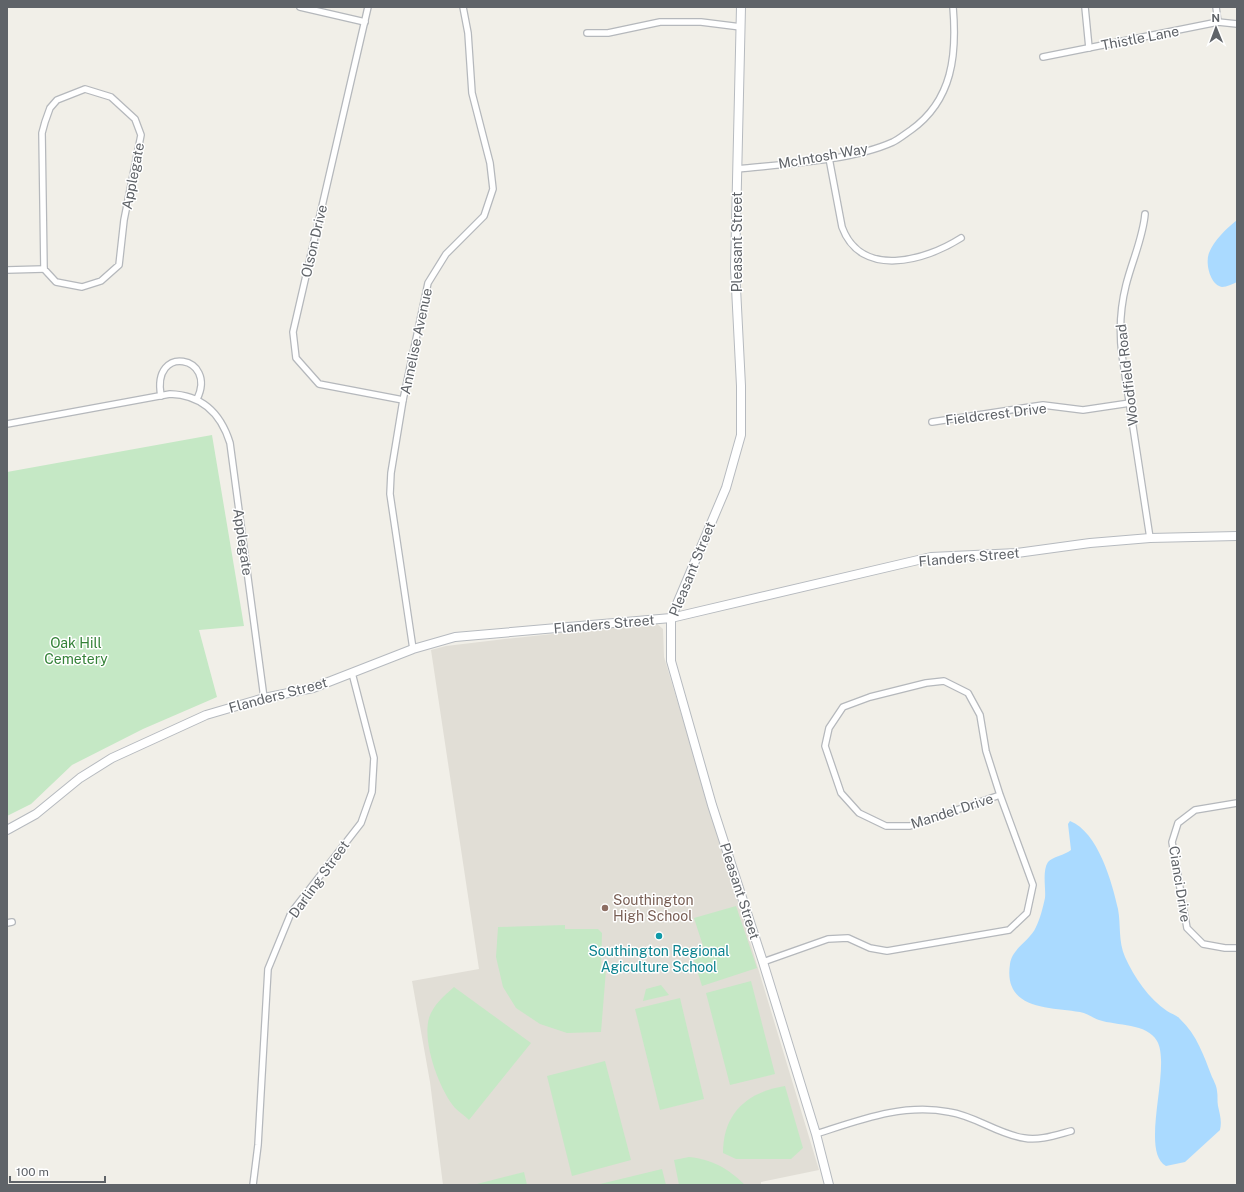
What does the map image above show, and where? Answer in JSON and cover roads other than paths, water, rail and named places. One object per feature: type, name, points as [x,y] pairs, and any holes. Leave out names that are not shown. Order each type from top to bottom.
[{"type":"street","points":[[300,7],[365,22]]},
{"type":"street","name":"Olson Drive","points":[[368,7],[293,332],[296,358],[319,384],[403,400]]},
{"type":"street","name":"Annelise Avenue","points":[[413,649],[390,494],[391,474],[403,400],[428,283],[446,254],[484,216],[493,189],[490,163],[472,93],[468,33],[463,7]]},
{"type":"street","name":"Pleasant Street","points":[[741,7],[735,268],[741,386],[741,435],[726,488],[671,618],[672,661],[712,804],[764,962],[816,1134],[829,1185]]},
{"type":"street","name":"McIntosh Way","points":[[737,169],[849,155],[894,142],[921,122],[941,98],[951,72],[956,37],[953,7]]},
{"type":"street","points":[[1085,7],[1089,48]]},
{"type":"street","points":[[1216,7],[1218,22]]},
{"type":"street","points":[[587,33],[608,33],[660,22],[701,22],[741,27]]},
{"type":"street","name":"Thistle Lane","points":[[1043,57],[1218,22],[1237,24]]},
{"type":"street","name":"Applegate","points":[[85,89],[99,92],[111,97],[135,119],[141,135],[124,220],[119,265],[101,281],[82,287],[56,282],[44,269],[42,133],[45,122],[50,108],[57,100],[85,89]]},
{"type":"street","points":[[829,158],[842,227],[846,237],[857,252],[872,258],[906,261],[944,249],[961,238]]},
{"type":"street","name":"Woodfield Road","points":[[1145,214],[1144,224],[1126,284],[1120,315],[1122,356],[1150,538]]},
{"type":"street","points":[[7,270],[44,269]]},
{"type":"street","points":[[161,396],[159,385],[161,372],[168,365],[183,362],[194,367],[201,377],[201,387],[197,399]]},
{"type":"street","name":"Applegate","points":[[7,424],[161,396],[179,395],[197,399],[216,414],[224,427],[230,443],[264,698]]},
{"type":"street","name":"Fieldcrest Drive","points":[[932,422],[1043,405],[1083,410],[1130,403]]},
{"type":"street","name":"Flanders Street","points":[[7,830],[36,814],[80,778],[112,758],[206,715],[264,698],[313,688],[413,649],[456,637],[671,618],[931,557],[1017,553],[1090,543],[1150,538],[1237,536]]},
{"type":"street","name":"Darling Street","points":[[253,1185],[258,1144],[268,968],[291,913],[361,823],[372,792],[374,758],[365,717],[352,673]]},
{"type":"street","name":"Mandel Drive","points":[[764,962],[828,939],[848,938],[870,948],[887,951],[1009,930],[1026,913],[1033,885],[1000,795],[986,751],[980,715],[968,693],[944,682],[926,683],[870,697],[843,707],[829,728],[825,746],[841,793],[859,813],[886,826],[910,826],[1000,795]]},
{"type":"street","name":"Cianci Drive","points":[[1237,803],[1195,810],[1178,823],[1172,842],[1187,928],[1203,944],[1225,948],[1237,948]]},
{"type":"street","points":[[816,1134],[896,1110],[950,1112],[968,1116],[1007,1134],[1025,1138],[1053,1136],[1071,1131]]},
{"type":"water","points":[[1237,220],[1237,282],[1222,287],[1214,282],[1212,278],[1208,268],[1208,257],[1211,248],[1217,239]]},
{"type":"water","points":[[1070,821],[1080,827],[1088,836],[1096,847],[1108,872],[1118,909],[1120,939],[1123,951],[1133,972],[1148,994],[1160,1006],[1179,1018],[1186,1025],[1203,1054],[1216,1086],[1221,1121],[1220,1130],[1185,1162],[1166,1166],[1158,1157],[1155,1144],[1155,1127],[1161,1069],[1161,1053],[1157,1041],[1152,1035],[1139,1028],[1106,1022],[1088,1014],[1042,1007],[1031,1003],[1021,998],[1014,990],[1010,979],[1011,958],[1033,932],[1040,917],[1045,898],[1046,866],[1050,860],[1071,850],[1068,824]]},
{"type":"place","name":"Southington High School","points":[[605,908]]},
{"type":"place","name":"Southington Regional Agiculture School","points":[[659,936]]},
{"type":"park label","name":"Oak Hill Cemetery","points":[[76,652]]}]
